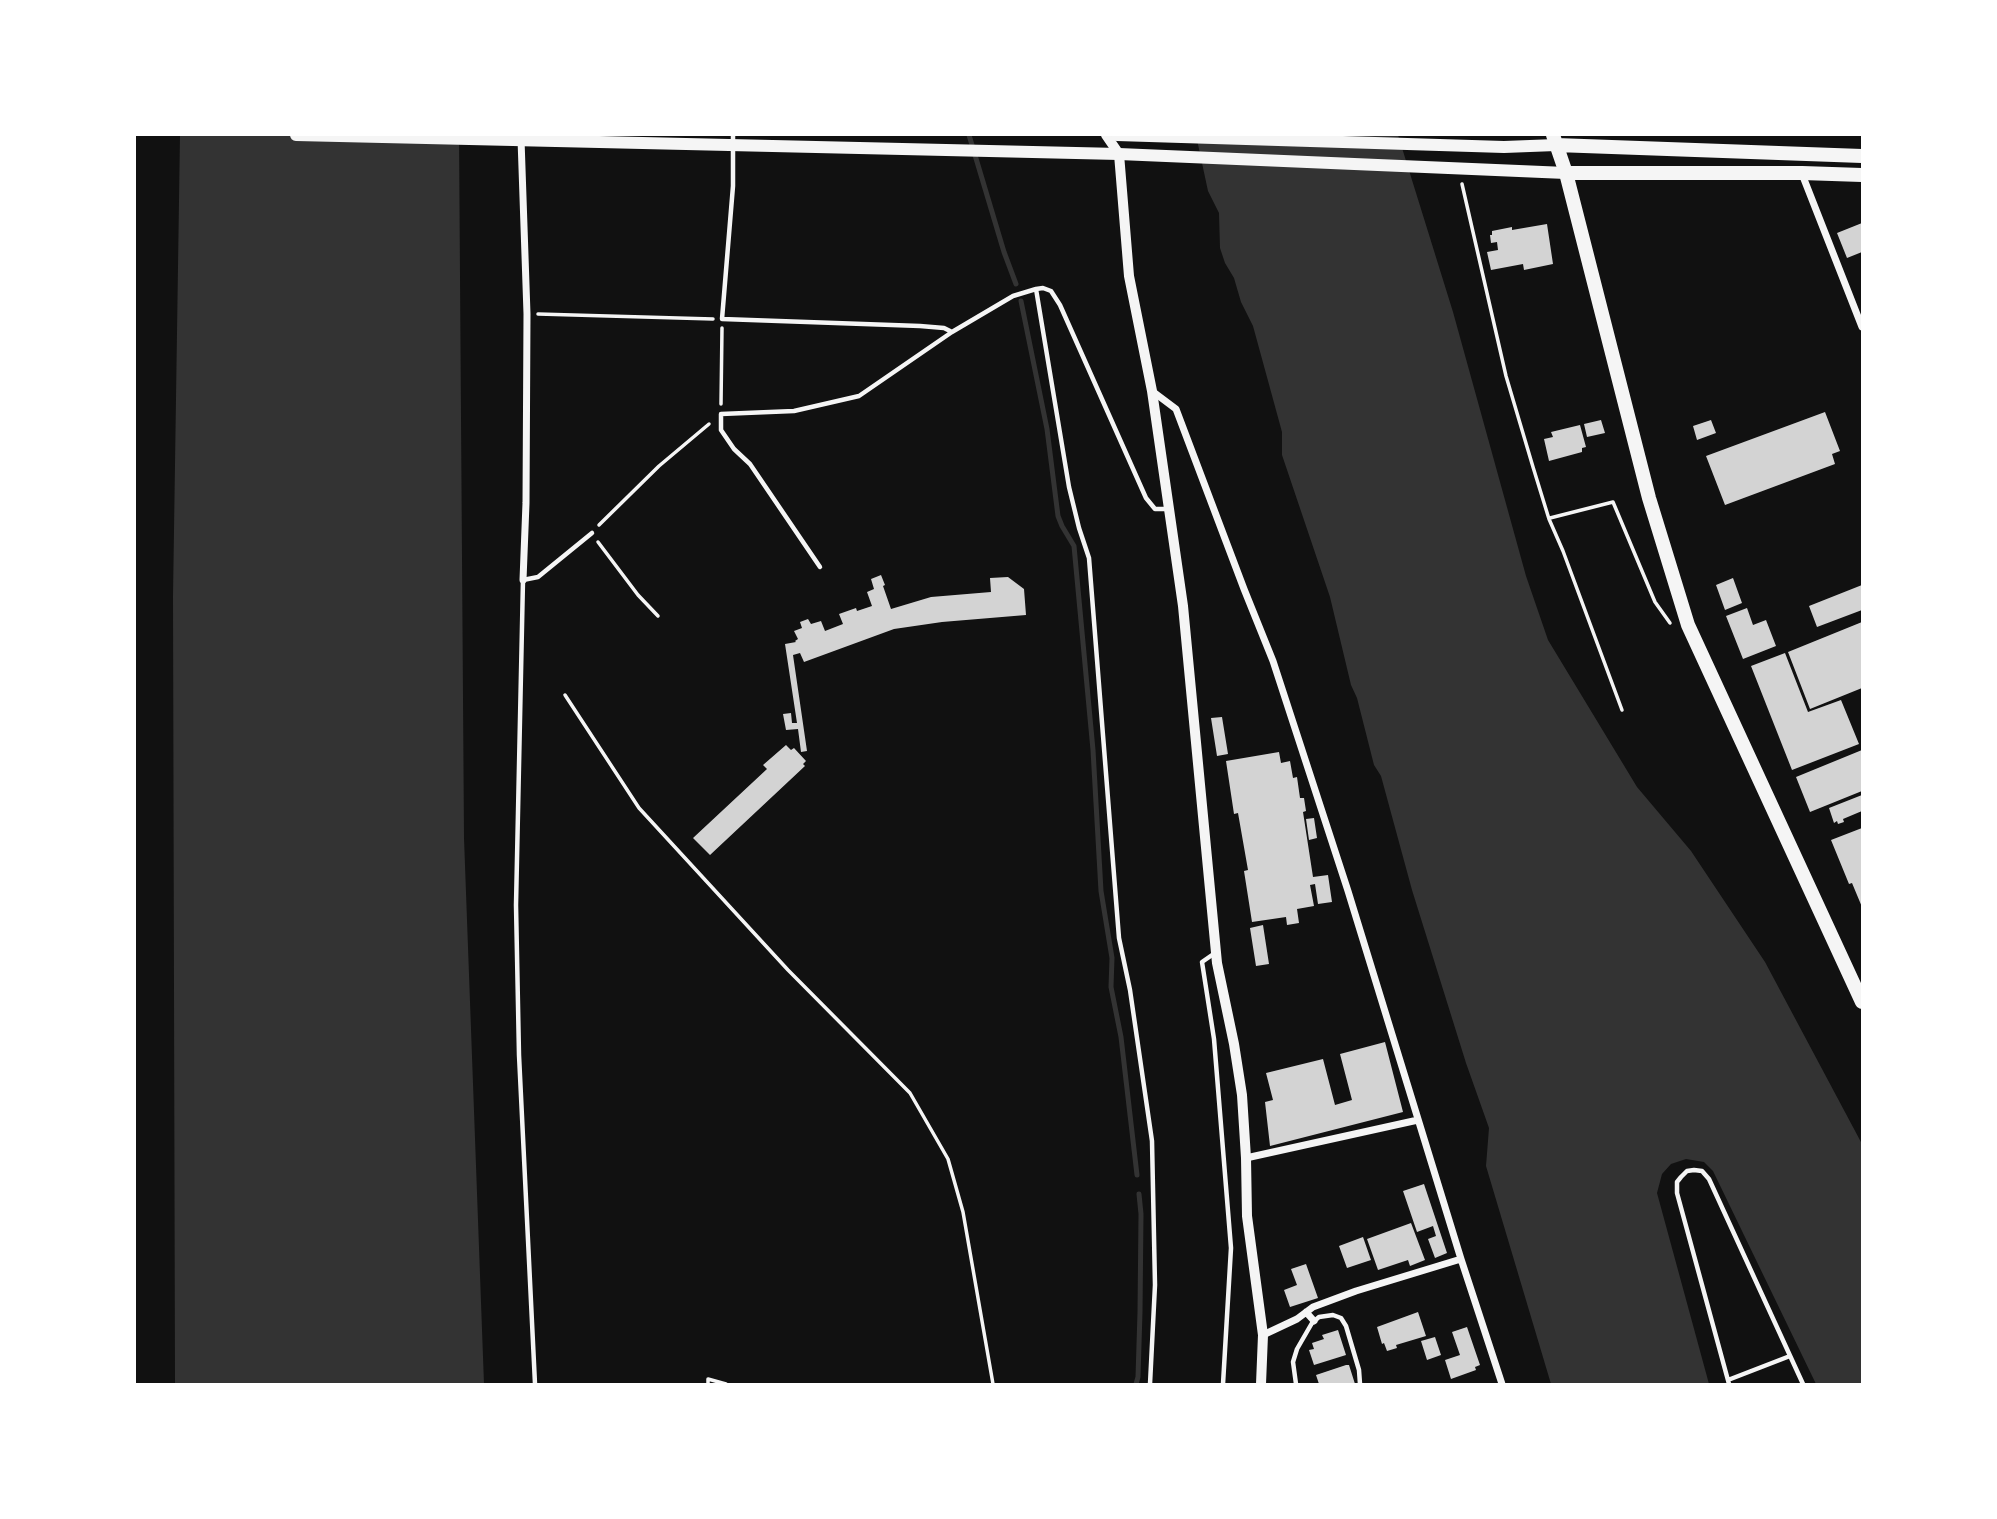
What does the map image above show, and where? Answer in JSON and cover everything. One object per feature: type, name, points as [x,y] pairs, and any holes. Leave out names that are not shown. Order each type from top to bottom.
[{"type":"main road","points":[[296,135],[1154,155],[1566,173],[1862,175]]},
{"type":"main road","points":[[1116,135],[1504,147],[1555,140],[1862,156]]},
{"type":"main road","points":[[1555,140],[1566,173],[1649,498],[1688,625],[1862,1002]]},
{"type":"street","points":[[521,135],[527,314],[523,580]]},
{"type":"street","points":[[1106,135],[1119,154],[1129,276],[1152,391],[1183,606],[1216,952],[1242,1095],[1247,1158],[1247,1216],[1263,1335],[1261,1384]]},
{"type":"street","points":[[1802,173],[1860,315],[1862,327]]},
{"type":"street","points":[[1152,391],[1177,409],[1273,661],[1348,891],[1461,1259],[1503,1384]]},
{"type":"street","points":[[1247,1158],[1418,1119]]},
{"type":"street","points":[[1263,1335],[1297,1319],[1313,1307],[1461,1259]]},
{"type":"street","points":[[1306,1312],[1314,1321]]},
{"type":"lane","points":[[733,135],[733,186],[722,319],[920,326],[944,328],[952,332]]},
{"type":"lane","points":[[1036,289],[1069,487],[1089,558],[1119,938],[1130,990],[1152,1141],[1155,1285],[1150,1384]]},
{"type":"lane","points":[[820,567],[750,464],[734,449],[721,430],[721,414],[794,411],[859,396],[952,332],[1013,296],[1036,289],[1051,291],[1057,297],[1146,498],[1155,509],[1170,509]]},
{"type":"lane","points":[[535,1384],[519,1055],[516,905],[523,580],[538,577],[592,533]]},
{"type":"lane","points":[[1216,952],[1202,962],[1214,1039],[1231,1248],[1223,1384]]},
{"type":"lane","points":[[1790,1356],[1729,1382],[1677,1193],[1677,1182],[1687,1171],[1702,1171],[1709,1179],[1803,1384]]},
{"type":"lane","points":[[1296,1384],[1293,1362],[1297,1349],[1314,1321],[1319,1317],[1333,1315],[1341,1318],[1346,1326],[1359,1370],[1360,1384]]},
{"type":"path","points":[[1460,175],[1506,376],[1549,519],[1622,710]]},
{"type":"path","points":[[527,314],[722,319],[721,414],[659,466],[592,533],[638,595],[658,616]]},
{"type":"path","points":[[1549,519],[1613,502],[1655,602],[1672,626],[1688,625]]},
{"type":"path","points":[[565,695],[639,808],[788,970],[910,1093],[948,1159],[963,1212],[993,1384]]},
{"type":"path","points":[[708,1384],[708,1379],[726,1384]]},
{"type":"shaded area","points":[[180,135],[459,135],[464,838],[484,1384],[175,1384],[173,596]]},
{"type":"shaded area","points":[[1196,135],[1398,135],[1453,312],[1526,576],[1548,640],[1637,787],[1691,851],[1765,962],[1862,1144],[1862,1384],[1816,1384],[1713,1171],[1704,1162],[1686,1159],[1671,1164],[1662,1174],[1657,1193],[1709,1384],[1551,1384],[1486,1166],[1489,1128],[1412,890],[1381,776],[1374,765],[1330,597],[1282,455],[1282,432],[1253,326],[1220,248],[1219,213],[1208,191]]},
{"type":"building","points":[[1862,223],[1862,252],[1847,258],[1837,233]]},
{"type":"building","points":[[1547,224],[1553,264],[1524,270],[1523,264],[1491,270],[1487,252],[1498,250],[1497,242],[1491,243],[1492,231]]},
{"type":"building","points":[[1825,412],[1840,451],[1832,454],[1835,464],[1725,505],[1706,456]]},
{"type":"building","points":[[1601,420],[1605,433],[1587,437],[1584,424]]},
{"type":"building","points":[[1711,420],[1716,433],[1697,440],[1693,426]]},
{"type":"building","points":[[1580,425],[1586,447],[1582,448],[1582,452],[1549,461],[1544,439],[1553,437],[1551,432]]},
{"type":"building","points":[[881,575],[891,609],[931,597],[991,592],[990,578],[1008,577],[1024,589],[1026,615],[894,629],[804,662],[800,653],[793,655],[807,751],[801,752],[798,729],[786,730],[783,714],[791,713],[792,723],[797,723],[785,644],[796,642],[798,639],[794,631],[802,628],[800,622],[808,619],[811,624],[821,621],[825,631],[843,624],[839,614],[872,606],[867,592],[874,589],[871,579]]},
{"type":"building","points":[[1733,578],[1742,603],[1725,610],[1716,585]]},
{"type":"building","points":[[1862,585],[1862,610],[1817,627],[1809,606]]},
{"type":"building","points":[[1747,608],[1753,625],[1766,620],[1776,646],[1743,659],[1726,616]]},
{"type":"building","points":[[1862,622],[1862,688],[1810,709],[1788,652]]},
{"type":"building","points":[[1785,653],[1808,712],[1841,700],[1859,744],[1792,770],[1751,666]]},
{"type":"building","points":[[1222,717],[1228,754],[1217,756],[1211,718]]},
{"type":"building","points":[[786,745],[791,750],[794,748],[806,761],[803,764],[805,766],[710,855],[693,838],[767,769],[763,765]]},
{"type":"building","points":[[1862,750],[1862,791],[1810,812],[1796,777]]},
{"type":"building","points":[[1279,752],[1281,763],[1290,761],[1293,778],[1297,777],[1300,798],[1304,798],[1306,811],[1303,812],[1313,877],[1328,875],[1332,902],[1318,904],[1315,884],[1310,885],[1314,906],[1297,909],[1299,923],[1287,925],[1286,917],[1252,922],[1244,871],[1248,870],[1238,813],[1234,814],[1226,761]]},
{"type":"building","points":[[1862,795],[1862,811],[1843,819],[1844,822],[1834,823],[1829,808]]},
{"type":"building","points":[[1314,818],[1317,838],[1309,840],[1306,819]]},
{"type":"building","points":[[1862,828],[1862,907],[1852,883],[1849,884],[1831,840]]},
{"type":"building","points":[[1263,925],[1269,964],[1256,966],[1250,928]]},
{"type":"building","points":[[1385,1042],[1403,1112],[1270,1146],[1265,1102],[1273,1100],[1266,1073],[1323,1059],[1335,1105],[1352,1100],[1340,1054]]},
{"type":"building","points":[[1424,1184],[1447,1253],[1435,1258],[1428,1239],[1436,1236],[1433,1226],[1417,1232],[1403,1191]]},
{"type":"building","points":[[1411,1223],[1425,1260],[1410,1266],[1408,1260],[1378,1270],[1367,1239]]},
{"type":"building","points":[[1363,1237],[1371,1260],[1347,1268],[1339,1246]]},
{"type":"building","points":[[1306,1264],[1318,1298],[1290,1307],[1284,1290],[1297,1285],[1291,1269]]},
{"type":"building","points":[[1418,1312],[1426,1336],[1396,1345],[1397,1348],[1387,1351],[1377,1327]]},
{"type":"building","points":[[1467,1327],[1480,1365],[1475,1367],[1476,1370],[1451,1379],[1445,1360],[1460,1355],[1452,1332]]},
{"type":"building","points":[[1338,1330],[1346,1355],[1314,1365],[1309,1350],[1314,1349],[1312,1343],[1324,1339],[1322,1335]]},
{"type":"building","points":[[1435,1337],[1441,1355],[1427,1360],[1421,1341]]},
{"type":"building","points":[[1349,1365],[1355,1384],[1319,1384],[1316,1375]]},
{"type":"waterway","points":[[969,135],[1016,284]]},
{"type":"waterway","points":[[1021,301],[1047,429],[1058,516],[1074,546],[1093,750],[1101,891],[1112,958],[1111,987],[1121,1037],[1137,1175]]},
{"type":"waterway","points":[[1136,1384],[1140,1312],[1139,1194]]}]
